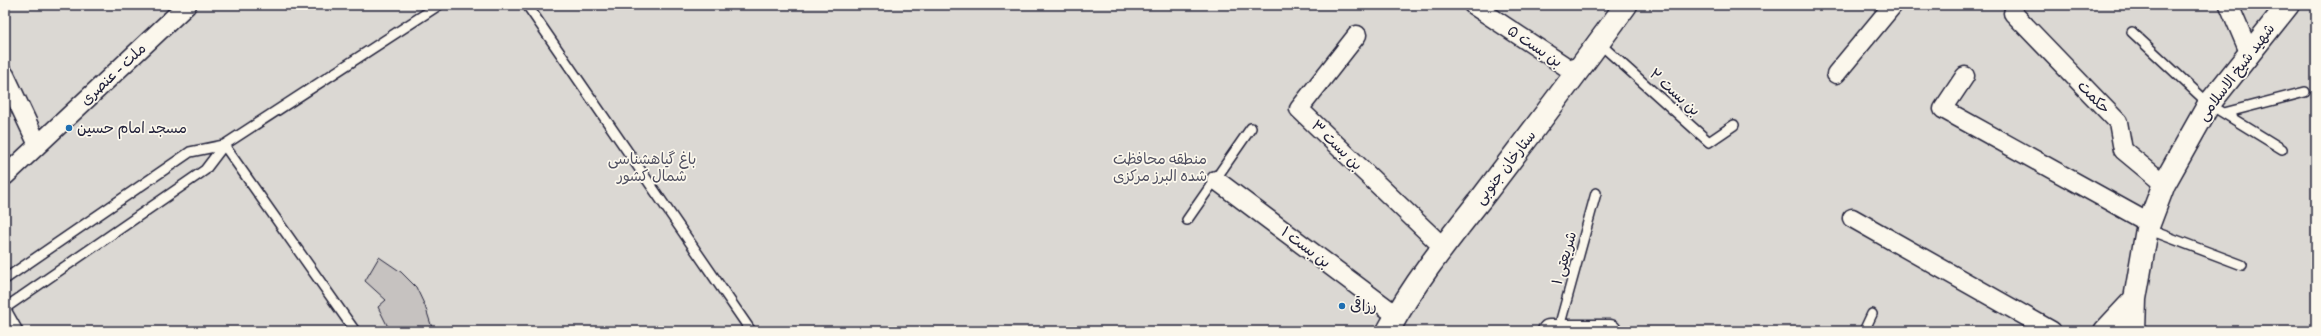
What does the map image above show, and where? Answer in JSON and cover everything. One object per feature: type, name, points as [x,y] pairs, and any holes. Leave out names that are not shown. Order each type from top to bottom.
[{"type":"street","name":"ملت - عنصری","points":[[5,176],[187,5]]},
{"type":"street","name":"بن بست ۵","points":[[1474,5],[1577,74]]},
{"type":"street","name":"ستارخان جنوبی","points":[[1392,323],[1443,247],[1577,74],[1626,5]]},
{"type":"street","points":[[1836,74],[1893,5]]},
{"type":"street","points":[[2229,5],[2249,52]]},
{"type":"street","name":"شهید شیخ الاسلامی","points":[[2134,331],[2135,299],[2148,226],[2164,184],[2216,108],[2249,52],[2288,5]]},
{"type":"street","name":"حکمت","points":[[2013,13],[2118,122],[2123,150],[2164,184]]},
{"type":"street","name":"بن بست ۳","points":[[1357,35],[1299,109],[1443,247]]},
{"type":"street","points":[[5,75],[38,145]]},
{"type":"street","points":[[1965,76],[1943,109],[2148,226]]},
{"type":"street","name":"بن بست ۱","points":[[1216,180],[1392,323]]},
{"type":"street","points":[[1852,218],[2052,331]]},
{"type":"street","points":[[2105,331],[2135,299]]},
{"type":"street","points":[[1549,331],[1610,331]]},
{"type":"lane","points":[[5,279],[190,152],[224,144],[439,5]]},
{"type":"lane","points":[[527,5],[751,331]]},
{"type":"lane","points":[[2132,32],[2216,108],[2282,148]]},
{"type":"lane","name":"بن بست ۲","points":[[1599,43],[1709,142],[1734,125]]},
{"type":"lane","points":[[2216,108],[2304,92]]},
{"type":"lane","points":[[1187,220],[1251,128]]},
{"type":"lane","points":[[18,331],[5,308],[205,170],[224,144]]},
{"type":"lane","points":[[224,144],[355,331]]},
{"type":"lane","name":"شریعتی ۱","points":[[1558,331],[1596,193]]},
{"type":"lane","points":[[2148,226],[2242,265]]},
{"type":"lane","points":[[1864,331],[1872,314]]},
{"type":"green space","name":"منطقه محافظت شده البرز مرکزی","points":[[5,5],[2316,5],[2316,331],[5,331]]},
{"type":"building","points":[[379,257],[401,272],[416,287],[425,306],[433,331],[390,331],[378,307],[386,300],[365,281]]},
{"type":"place","name":"مسجد امام حسین","points":[[69,128]]},
{"type":"place","name":"رزاقی","points":[[1342,306]]},
{"type":"park label","name":"باغ گیاهشناسی شمال کشور","points":[[652,168]]}]
